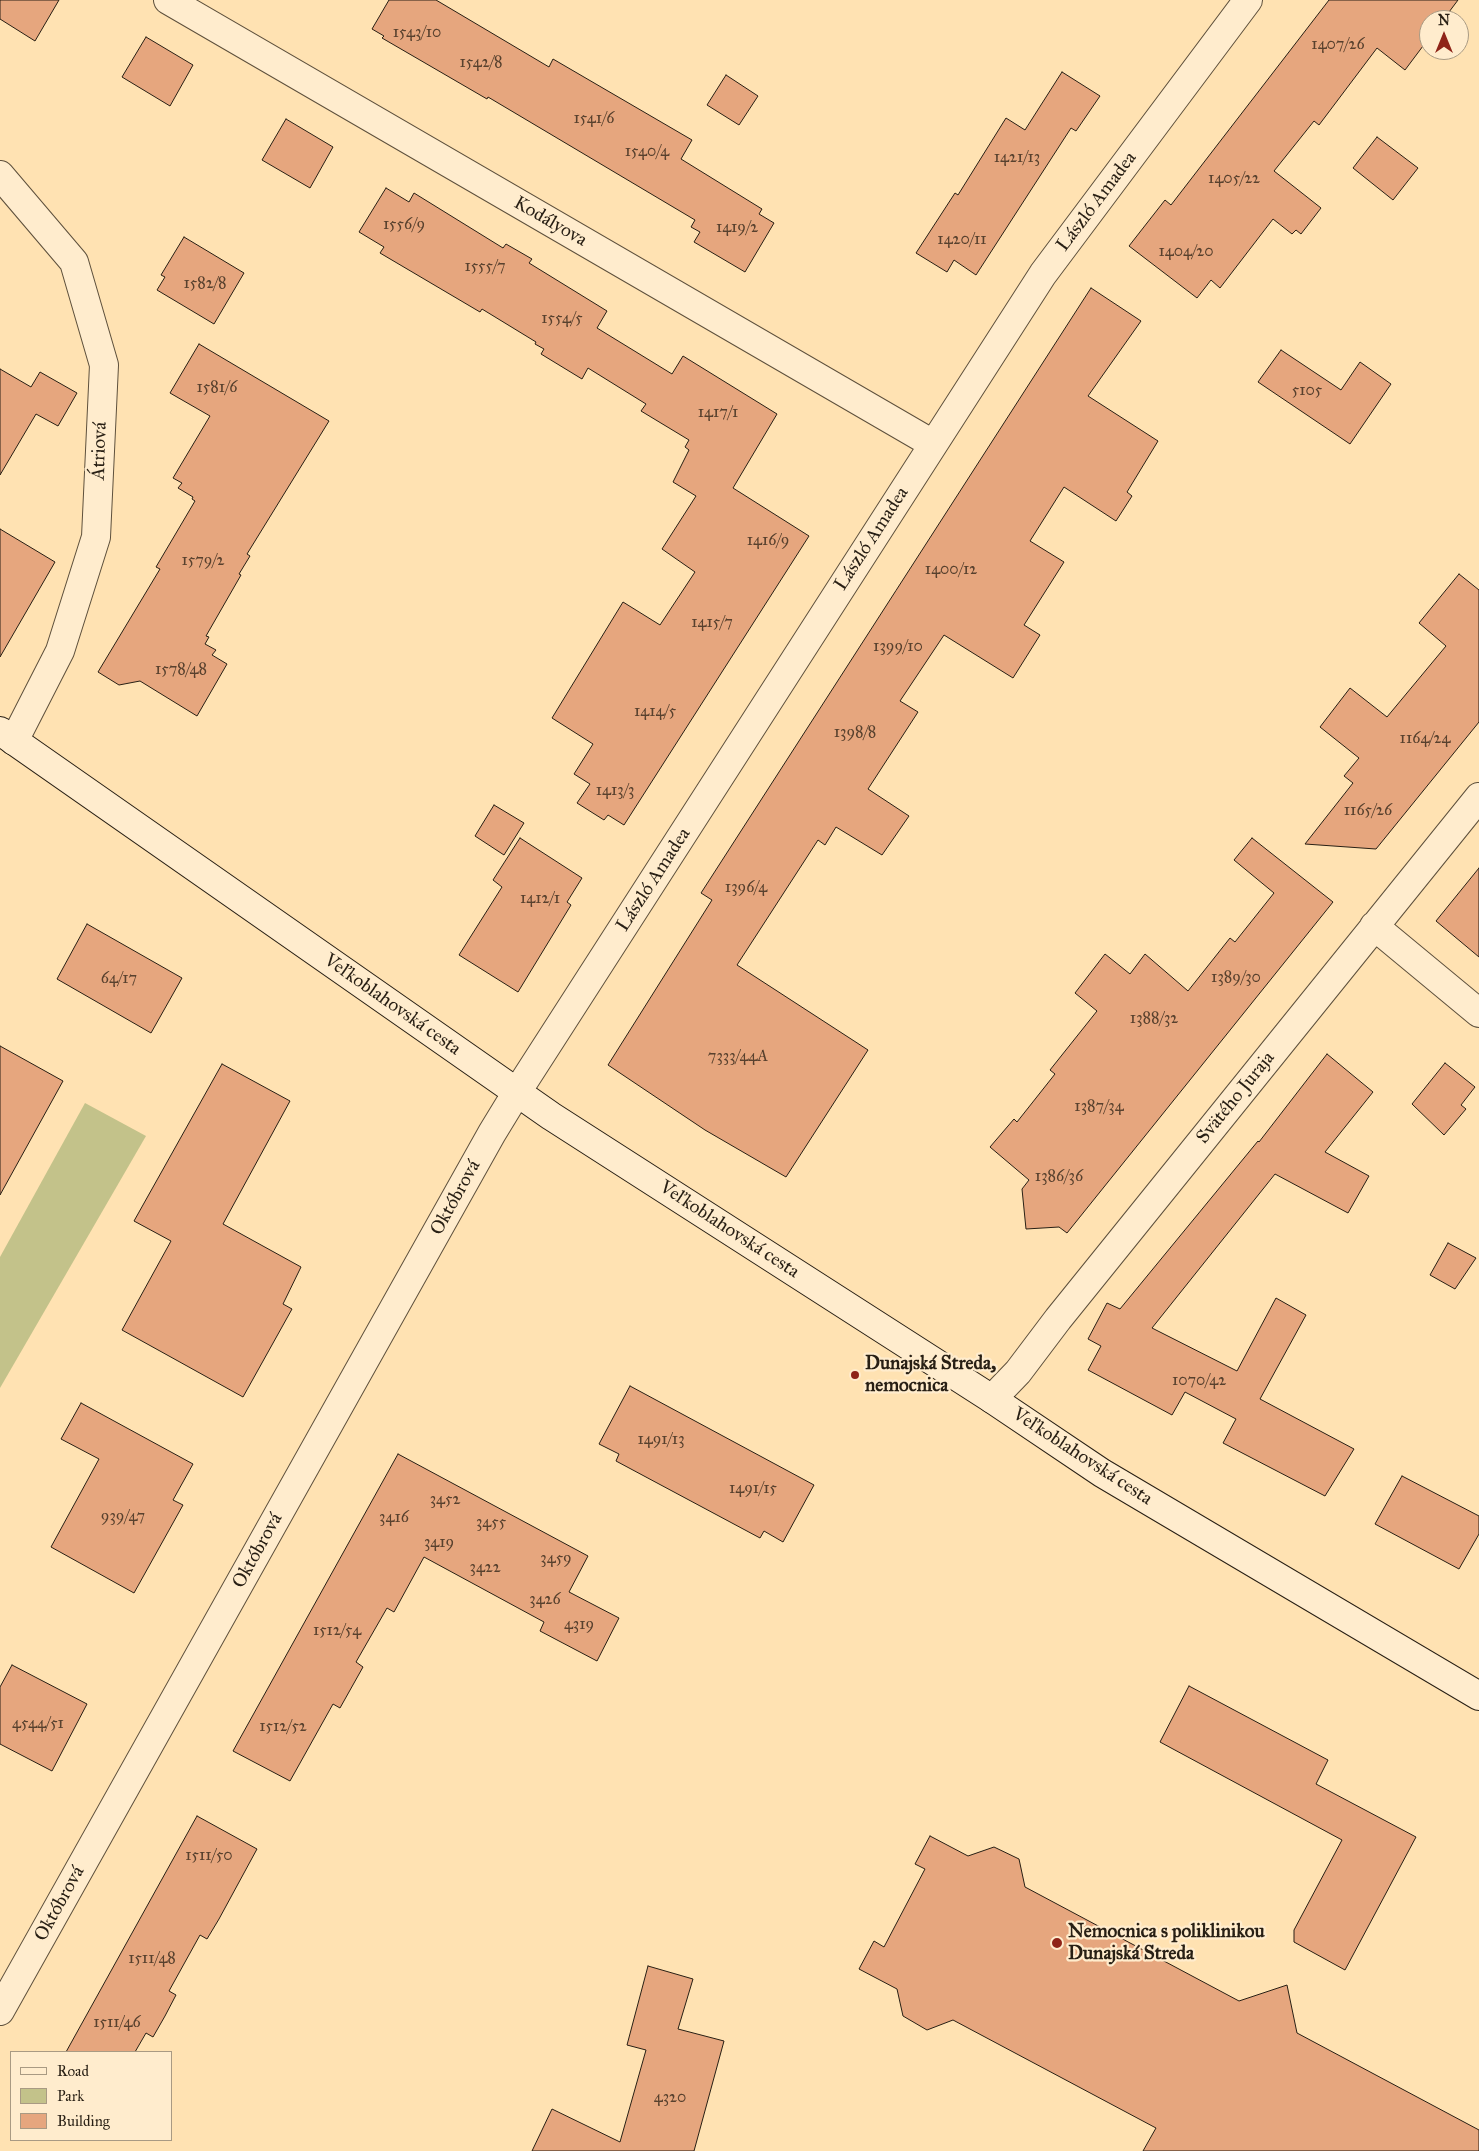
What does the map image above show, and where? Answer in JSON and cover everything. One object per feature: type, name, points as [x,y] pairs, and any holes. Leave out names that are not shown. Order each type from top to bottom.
[{"type":"street","name":"Kodályova","points":[[168,0],[933,444]]},
{"type":"street","name":"László Amadea","points":[[517,1092],[1043,274],[1248,0]]},
{"type":"street","name":"Átriová","points":[[0,175],[74,262],[104,365],[96,537],[60,651],[7,736]]},
{"type":"street","name":"Veľkoblahovská cesta","points":[[7,736],[560,1122],[992,1398],[1102,1473],[1479,1696]]},
{"type":"street","name":"Svätého Juraja","points":[[992,1398],[1018,1372],[1058,1319],[1479,797]]},
{"type":"street","points":[[1374,926],[1479,1013]]},
{"type":"street","name":"Októbrová","points":[[0,2011],[492,1133],[517,1092]]},
{"type":"green space","points":[[85,1103],[146,1136],[0,1388],[0,1257]]},
{"type":"building","points":[[0,0],[59,0],[35,41],[0,19]]},
{"type":"building","points":[[389,0],[436,0],[549,67],[553,59],[692,140],[681,159],[762,209],[759,214],[774,223],[745,272],[694,242],[700,232],[691,227],[695,220],[488,97],[487,99],[382,38],[384,36],[372,29]]},
{"type":"building","points":[[1329,0],[1458,0],[1450,10],[1419,10],[1419,51],[1405,70],[1377,48],[1319,125],[1314,121],[1274,171],[1321,208],[1301,234],[1296,230],[1292,234],[1273,219],[1220,288],[1211,280],[1197,298],[1129,246],[1165,200],[1171,205]]},
{"type":"building","points":[[146,37],[193,65],[170,106],[122,77]]},
{"type":"building","points":[[1062,72],[1100,96],[1076,131],[1071,128],[976,275],[954,260],[947,272],[916,253],[955,193],[958,195],[1006,118],[1025,130]]},
{"type":"building","points":[[726,75],[758,96],[739,125],[707,105]]},
{"type":"building","points":[[286,119],[333,147],[310,188],[262,160]]},
{"type":"building","points":[[1377,137],[1418,168],[1393,200],[1353,168]]},
{"type":"building","points":[[386,188],[409,202],[414,193],[503,248],[506,244],[532,259],[529,263],[607,311],[597,328],[672,374],[683,356],[777,414],[733,488],[809,536],[624,825],[608,815],[604,820],[577,803],[590,784],[574,774],[593,744],[552,718],[623,602],[660,625],[695,572],[662,549],[696,496],[673,482],[689,450],[685,447],[689,440],[641,411],[646,404],[588,368],[582,379],[541,354],[544,349],[535,344],[536,342],[482,309],[480,312],[380,253],[384,247],[359,232]]},
{"type":"building","points":[[184,237],[244,273],[214,324],[157,290],[165,277],[161,275]]},
{"type":"building","points":[[1091,288],[1141,321],[1088,396],[1158,441],[1127,492],[1132,496],[1116,521],[1064,487],[1030,541],[1064,562],[1024,625],[1040,635],[1013,678],[944,635],[900,701],[918,712],[868,789],[909,816],[882,855],[836,827],[825,845],[818,840],[737,965],[868,1050],[786,1177],[705,1130],[608,1065],[712,900],[701,893]]},
{"type":"building","points":[[199,344],[329,421],[247,554],[250,556],[239,574],[241,575],[206,636],[209,637],[205,644],[216,650],[212,655],[227,664],[197,716],[140,681],[119,685],[98,672],[160,569],[156,567],[195,501],[192,499],[193,497],[178,488],[182,483],[173,478],[210,416],[170,393]]},
{"type":"building","points":[[1281,350],[1341,390],[1360,362],[1391,384],[1350,444],[1258,382]]},
{"type":"building","points":[[0,369],[31,387],[40,372],[77,393],[58,426],[36,414],[0,475]]},
{"type":"building","points":[[0,529],[55,562],[0,657]]},
{"type":"building","points":[[1459,574],[1479,590],[1479,722],[1376,849],[1305,844],[1353,783],[1344,776],[1359,758],[1320,727],[1350,688],[1387,717],[1446,646],[1419,623]]},
{"type":"building","points":[[494,805],[524,823],[504,855],[475,836]]},
{"type":"building","points":[[520,838],[582,878],[567,902],[571,905],[518,992],[459,955],[502,887],[493,880]]},
{"type":"building","points":[[1252,838],[1333,902],[1067,1233],[1059,1227],[1026,1229],[1022,1189],[1029,1180],[990,1147],[1014,1119],[1017,1122],[1055,1074],[1050,1070],[1097,1011],[1075,993],[1105,954],[1130,974],[1145,954],[1188,991],[1230,938],[1235,942],[1274,893],[1234,860]]},
{"type":"building","points":[[1479,868],[1479,957],[1436,921]]},
{"type":"building","points":[[87,924],[182,978],[151,1033],[57,979]]},
{"type":"building","points":[[0,1046],[63,1081],[0,1195]]},
{"type":"building","points":[[1327,1054],[1373,1092],[1325,1152],[1369,1176],[1348,1213],[1275,1174],[1152,1328],[1237,1371],[1276,1298],[1306,1315],[1260,1399],[1354,1449],[1325,1496],[1223,1443],[1236,1419],[1185,1392],[1172,1415],[1088,1370],[1101,1346],[1088,1339],[1107,1303],[1120,1309],[1259,1142]]},
{"type":"building","points":[[1445,1063],[1475,1087],[1461,1105],[1466,1109],[1444,1135],[1412,1104]]},
{"type":"building","points":[[222,1064],[290,1101],[223,1224],[301,1267],[283,1304],[292,1309],[243,1397],[122,1330],[171,1241],[134,1221]]},
{"type":"building","points":[[1448,1243],[1476,1258],[1455,1289],[1430,1275]]},
{"type":"building","points":[[630,1386],[814,1485],[783,1542],[764,1531],[760,1538],[616,1461],[619,1454],[599,1444]]},
{"type":"building","points":[[81,1403],[193,1464],[173,1500],[183,1505],[134,1593],[51,1547],[99,1459],[61,1439]]},
{"type":"building","points":[[398,1454],[588,1556],[569,1592],[619,1618],[597,1661],[540,1631],[544,1622],[424,1557],[394,1612],[387,1608],[356,1662],[363,1667],[340,1708],[333,1704],[290,1781],[233,1751]]},
{"type":"building","points":[[1402,1476],[1479,1516],[1479,1534],[1459,1569],[1375,1524]]},
{"type":"building","points":[[12,1665],[87,1704],[52,1771],[0,1744],[0,1687]]},
{"type":"building","points":[[1189,1686],[1328,1760],[1316,1784],[1416,1837],[1345,1970],[1294,1942],[1294,1930],[1342,1840],[1160,1742]]},
{"type":"building","points":[[197,1816],[257,1849],[207,1939],[200,1935],[169,1991],[176,1995],[153,2037],[146,2033],[136,2051],[67,2051]]},
{"type":"building","points":[[930,1836],[968,1856],[994,1847],[1019,1859],[1025,1887],[1239,2001],[1287,1985],[1297,2033],[1479,2130],[1479,2151],[1143,2151],[1156,2128],[953,2020],[927,2030],[903,2016],[897,1989],[859,1969],[874,1941],[884,1947],[925,1869],[915,1864]]},
{"type":"building","points":[[648,1966],[693,1979],[678,2029],[724,2041],[694,2151],[532,2151],[552,2109],[620,2142],[646,2050],[627,2045]]},
{"type":"place","name":"Dunajská Streda, nemocnica","points":[[855,1375]]},
{"type":"place","name":"Nemocnica s poliklinikou Dunajská Streda","points":[[1057,1943]]}]
